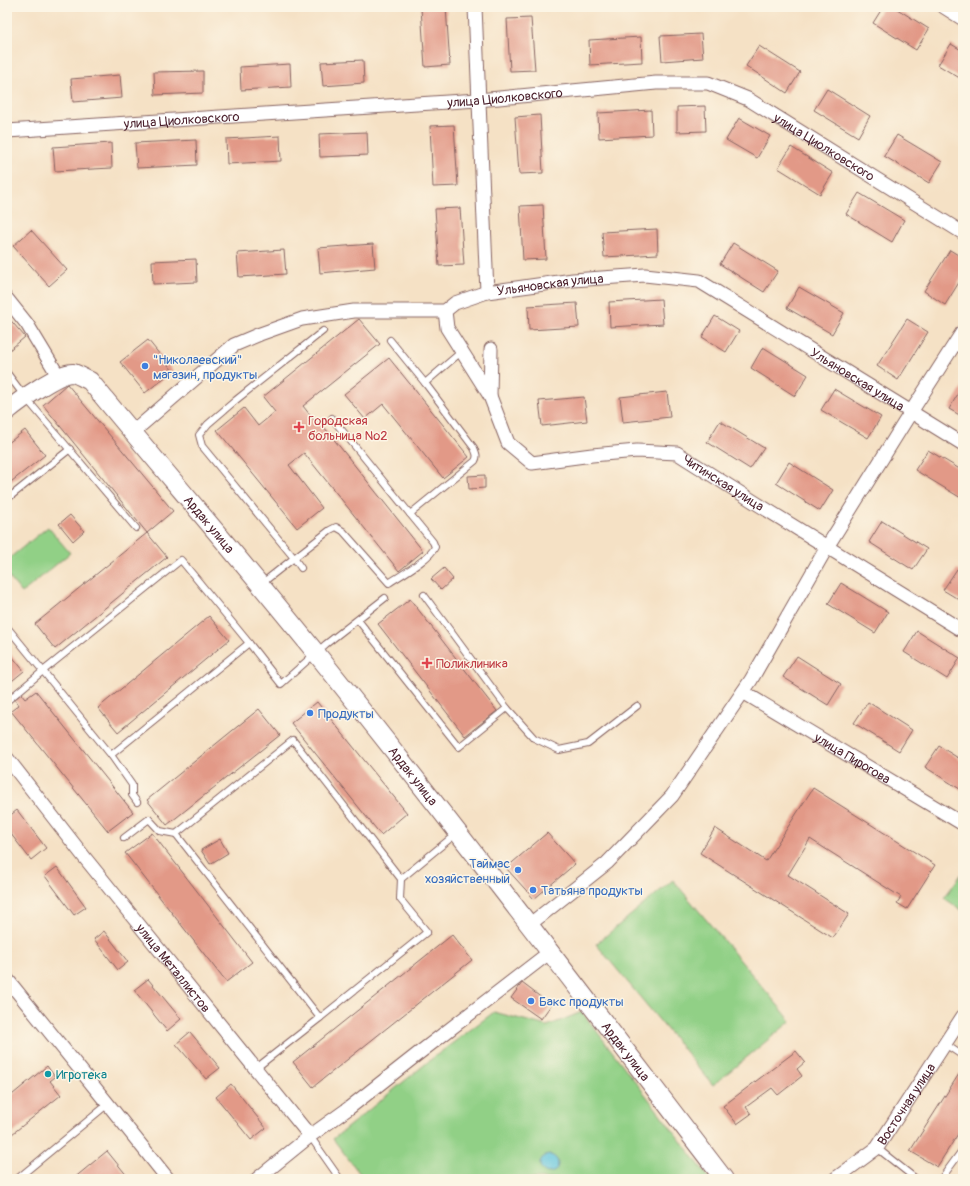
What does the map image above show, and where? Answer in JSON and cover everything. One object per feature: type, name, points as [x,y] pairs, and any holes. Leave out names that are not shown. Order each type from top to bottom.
[{"type":"street","points":[[475,7],[487,292]]},
{"type":"street","points":[[944,7],[963,19]]},
{"type":"street","name":"улица Циолковского","points":[[7,131],[478,100],[656,83],[708,83],[748,98],[963,233]]},
{"type":"street","name":"Ульяновская улица","points":[[445,311],[455,303],[487,292],[573,280],[645,275],[699,281],[963,444]]},
{"type":"street","points":[[7,299],[27,324],[59,377],[24,397],[7,411]]},
{"type":"street","points":[[133,432],[234,345],[260,334],[302,320],[354,311],[445,311],[447,328],[490,396]]},
{"type":"street","points":[[529,925],[607,863],[672,796],[743,692],[827,547],[963,331]]},
{"type":"street","points":[[490,396],[491,349]]},
{"type":"street","name":"Ардак улица","points":[[59,377],[73,373],[90,381],[260,584],[458,832],[724,1179]]},
{"type":"street","name":"Читинская улица","points":[[490,396],[508,443],[532,463],[637,451],[677,453],[756,504],[963,631]]},
{"type":"street","name":"улица Пирогова","points":[[743,692],[963,824]]},
{"type":"street","name":"улица Металлистов","points":[[7,758],[85,858],[310,1136]]},
{"type":"street","points":[[257,1179],[310,1136],[349,1108],[550,952]]},
{"type":"street","points":[[7,979],[168,1179]]},
{"type":"street","name":"Восточная улица","points":[[835,1179],[877,1148],[963,1016]]},
{"type":"lane","points":[[301,568],[202,446],[199,435],[208,424],[236,400],[324,331]]},
{"type":"lane","points":[[390,340],[425,383],[477,454],[475,461],[410,514]]},
{"type":"lane","points":[[425,383],[461,352]]},
{"type":"lane","points":[[7,373],[24,397],[136,528]]},
{"type":"lane","points":[[260,584],[336,527],[343,531],[389,583],[412,568],[433,551],[435,547],[433,542],[332,418]]},
{"type":"lane","points":[[7,499],[70,449]]},
{"type":"lane","points":[[7,701],[181,560],[281,684],[385,598]]},
{"type":"lane","points":[[424,595],[507,708],[534,738],[559,750],[588,744],[636,706]]},
{"type":"lane","points":[[358,620],[459,746],[507,708]]},
{"type":"lane","points":[[7,627],[111,755],[132,785],[132,795],[137,802]]},
{"type":"lane","points":[[111,755],[249,643]]},
{"type":"lane","points":[[176,834],[293,740],[401,879],[400,899],[427,932],[255,1069]]},
{"type":"lane","points":[[124,838],[149,818],[160,831],[176,834],[320,1018]]},
{"type":"lane","points":[[401,879],[458,832]]},
{"type":"lane","points":[[945,1044],[963,1056]]},
{"type":"lane","points":[[17,1179],[108,1104]]},
{"type":"lane","name":"улица Металлистов","points":[[310,1136],[340,1179]]},
{"type":"lane","points":[[877,1148],[916,1179]]},
{"type":"lane","points":[[941,1179],[963,1149]]},
{"type":"green space","points":[[48,527],[70,553],[22,593],[7,575],[7,560]]},
{"type":"green space","points":[[963,872],[963,911],[944,898]]},
{"type":"green space","points":[[673,880],[791,1021],[713,1085],[596,944]]},
{"type":"green space","points":[[494,1012],[547,1026],[582,1012],[710,1179],[364,1179],[333,1139],[434,1057]]},
{"type":"water","points":[[545,1155],[553,1155],[558,1160],[556,1171],[553,1173],[545,1173],[540,1168],[540,1160]]},
{"type":"building","points":[[446,7],[450,65],[425,67],[421,8]]},
{"type":"building","points":[[883,7],[894,7],[929,29],[916,50],[873,23]]},
{"type":"building","points":[[531,18],[535,70],[510,71],[507,19]]},
{"type":"building","points":[[701,34],[703,58],[662,61],[660,36]]},
{"type":"building","points":[[641,37],[642,62],[590,65],[589,40]]},
{"type":"building","points":[[951,44],[963,51],[963,80],[938,65]]},
{"type":"building","points":[[759,46],[800,72],[787,93],[746,66]]},
{"type":"building","points":[[363,60],[364,83],[323,86],[321,62]]},
{"type":"building","points":[[290,64],[291,87],[241,90],[240,67]]},
{"type":"building","points":[[203,71],[203,93],[155,95],[154,72]]},
{"type":"building","points":[[120,75],[122,98],[73,102],[71,79]]},
{"type":"building","points":[[827,89],[870,116],[858,137],[814,110]]},
{"type":"building","points":[[705,106],[706,131],[677,132],[677,107]]},
{"type":"building","points":[[651,110],[652,135],[599,138],[598,113]]},
{"type":"building","points":[[540,115],[543,173],[519,174],[515,117]]},
{"type":"building","points":[[739,118],[770,136],[757,158],[726,140]]},
{"type":"building","points":[[454,125],[458,186],[433,187],[430,126]]},
{"type":"building","points":[[367,132],[368,155],[320,157],[319,134]]},
{"type":"building","points":[[897,135],[942,162],[929,183],[884,156]]},
{"type":"building","points":[[280,136],[281,161],[227,164],[226,139]]},
{"type":"building","points":[[196,140],[197,165],[137,168],[135,143]]},
{"type":"building","points":[[111,143],[112,168],[55,171],[53,147]]},
{"type":"building","points":[[791,147],[833,173],[820,194],[778,168]]},
{"type":"building","points":[[859,193],[904,220],[892,242],[846,214]]},
{"type":"building","points":[[543,205],[546,259],[523,260],[520,206]]},
{"type":"building","points":[[460,208],[464,265],[439,266],[435,209]]},
{"type":"building","points":[[657,229],[658,254],[604,257],[602,232]]},
{"type":"building","points":[[31,230],[67,270],[49,286],[13,246]]},
{"type":"building","points":[[733,243],[778,271],[764,292],[720,264]]},
{"type":"building","points":[[373,244],[375,268],[320,273],[318,248]]},
{"type":"building","points":[[284,250],[286,274],[239,277],[237,253]]},
{"type":"building","points":[[950,250],[963,258],[963,276],[945,305],[924,291]]},
{"type":"building","points":[[196,259],[197,282],[153,284],[152,261]]},
{"type":"building","points":[[799,287],[844,313],[832,334],[787,308]]},
{"type":"building","points":[[661,299],[663,324],[610,327],[609,302]]},
{"type":"building","points":[[577,303],[579,327],[529,330],[528,306]]},
{"type":"building","points":[[7,316],[25,337],[7,352]]},
{"type":"building","points":[[715,316],[739,331],[726,352],[702,337]]},
{"type":"building","points":[[359,319],[380,344],[303,406],[317,424],[320,422],[423,551],[399,571],[304,453],[289,465],[322,508],[297,528],[217,430],[244,408],[258,426],[275,412],[263,397]]},
{"type":"building","points":[[907,319],[928,332],[898,380],[877,366]]},
{"type":"building","points":[[148,340],[173,371],[145,393],[120,362]]},
{"type":"building","points":[[763,347],[808,375],[795,396],[751,368]]},
{"type":"building","points":[[389,358],[469,457],[443,478],[383,404],[365,419],[344,394]]},
{"type":"building","points":[[67,384],[173,511],[147,533],[43,405]]},
{"type":"building","points":[[963,387],[963,417],[949,409]]},
{"type":"building","points":[[834,389],[881,417],[868,438],[821,410]]},
{"type":"building","points":[[667,392],[670,417],[623,422],[620,397]]},
{"type":"building","points":[[584,397],[587,421],[542,426],[539,401]]},
{"type":"building","points":[[720,421],[764,448],[750,469],[707,442]]},
{"type":"building","points":[[25,430],[45,455],[7,485],[7,444]]},
{"type":"building","points":[[928,450],[963,471],[963,494],[961,498],[915,470]]},
{"type":"building","points":[[789,462],[833,490],[820,511],[776,483]]},
{"type":"building","points":[[485,475],[485,488],[469,489],[468,476]]},
{"type":"building","points":[[70,515],[84,531],[73,541],[59,524]]},
{"type":"building","points":[[882,521],[927,549],[913,570],[869,542]]},
{"type":"building","points":[[147,533],[167,557],[55,649],[35,624]]},
{"type":"building","points":[[444,568],[453,579],[441,590],[431,579]]},
{"type":"building","points":[[957,569],[963,573],[963,602],[943,590]]},
{"type":"building","points":[[841,583],[888,612],[875,633],[828,604]]},
{"type":"building","points":[[410,599],[497,711],[465,736],[378,624]]},
{"type":"building","points":[[209,616],[229,640],[118,732],[98,708]]},
{"type":"building","points":[[917,631],[960,658],[947,679],[904,652]]},
{"type":"building","points":[[7,650],[24,671],[7,685]]},
{"type":"building","points":[[797,656],[841,684],[828,705],[783,677]]},
{"type":"building","points":[[36,691],[133,812],[108,831],[11,711],[19,705],[15,699],[21,694],[25,699]]},
{"type":"building","points":[[317,702],[407,813],[381,835],[291,723]]},
{"type":"building","points":[[868,702],[912,730],[899,751],[854,723]]},
{"type":"building","points":[[259,709],[280,735],[167,825],[147,800]]},
{"type":"building","points":[[939,746],[963,761],[963,791],[925,767]]},
{"type":"building","points":[[813,788],[935,865],[907,909],[897,903],[901,897],[810,839],[788,875],[849,914],[833,938],[700,853],[715,828],[766,861]]},
{"type":"building","points":[[17,810],[46,848],[31,860],[7,829],[7,818]]},
{"type":"building","points":[[152,833],[252,962],[226,982],[125,853]]},
{"type":"building","points":[[547,833],[575,864],[534,899],[506,868]]},
{"type":"building","points":[[220,839],[228,853],[210,864],[201,850]]},
{"type":"building","points":[[57,867],[86,907],[74,915],[45,876]]},
{"type":"building","points":[[104,931],[128,962],[118,970],[94,939]]},
{"type":"building","points":[[452,935],[472,960],[313,1087],[293,1062]]},
{"type":"building","points":[[148,979],[181,1019],[167,1031],[134,990]]},
{"type":"building","name":"Бакс продукты","points":[[522,983],[551,1005],[541,1019],[511,998]]},
{"type":"building","points":[[190,1032],[220,1068],[206,1079],[176,1044]]},
{"type":"building","points":[[796,1051],[805,1062],[797,1069],[802,1076],[778,1095],[772,1088],[746,1107],[751,1114],[737,1124],[723,1106]]},
{"type":"building","points":[[47,1066],[55,1077],[50,1081],[61,1095],[7,1138],[7,1099]]},
{"type":"building","points":[[959,1074],[963,1077],[963,1126],[937,1167],[910,1151]]},
{"type":"building","points":[[231,1084],[266,1128],[251,1140],[216,1097]]},
{"type":"building","points":[[107,1151],[128,1177],[126,1179],[73,1179]]},
{"type":"place","name":"\"Николаевский\" магазин, продукты","points":[[145,366]]},
{"type":"place","name":"Городская больница №2","points":[[299,427]]},
{"type":"place","name":"Поликлиника","points":[[427,663]]},
{"type":"place","name":"Продукты","points":[[310,713]]},
{"type":"place","name":"Таймас хозяйственный","points":[[518,870]]},
{"type":"place","name":"Татьяна продукты","points":[[533,890]]},
{"type":"place","name":"Бакс продукты","points":[[531,1001]]},
{"type":"place","name":"Игротека","points":[[48,1074]]}]
